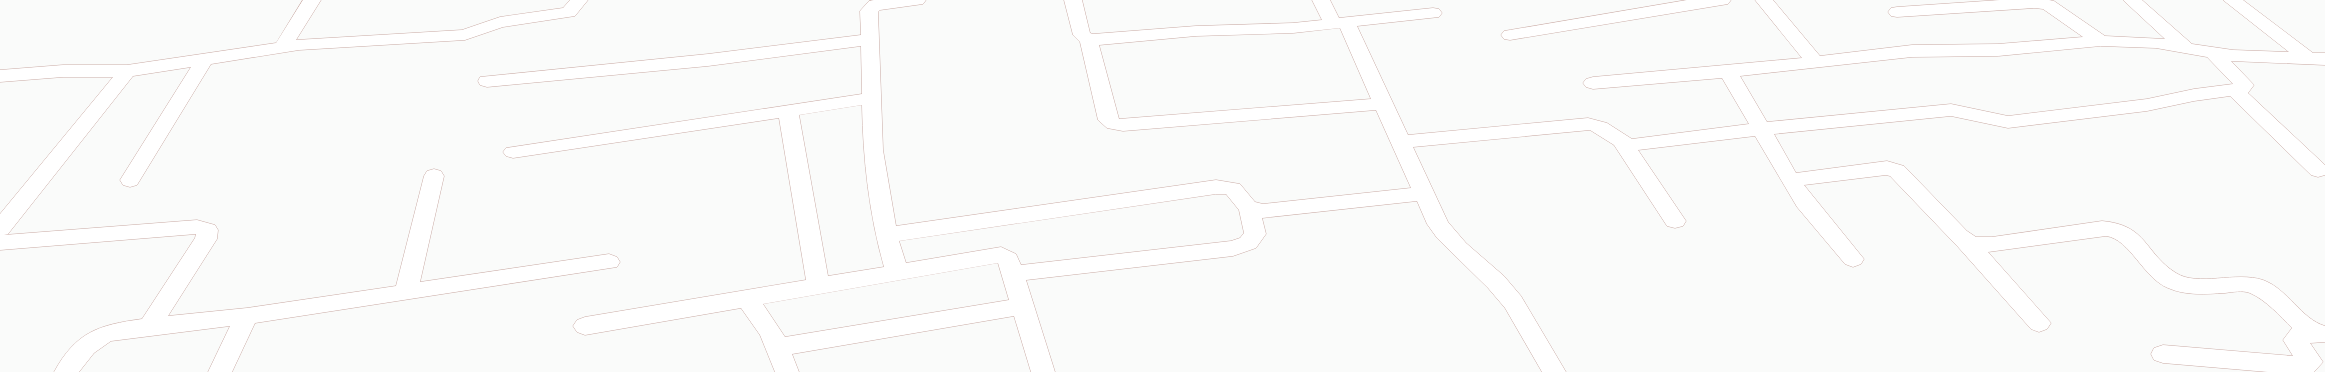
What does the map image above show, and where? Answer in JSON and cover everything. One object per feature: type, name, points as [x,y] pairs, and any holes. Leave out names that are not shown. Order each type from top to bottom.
[{"type":"street","points":[[283,47],[312,0]]},
{"type":"street","points":[[0,76],[63,71],[127,71],[283,47],[466,35],[500,22],[569,12],[578,0]]},
{"type":"street","points":[[897,272],[886,235],[873,150],[869,11],[875,5],[917,0]]},
{"type":"street","points":[[1073,0],[1082,35],[1089,40],[1183,31],[1293,28],[1433,13]]},
{"type":"street","points":[[1321,0],[1340,23],[1383,104],[1423,193],[1448,240],[1472,263],[1496,282],[1522,314],[1554,372]]},
{"type":"street","points":[[1510,35],[1722,0]]},
{"type":"street","points":[[1764,0],[1815,62]]},
{"type":"street","points":[[2132,0],[2188,49]]},
{"type":"street","points":[[2232,0],[2317,59]]},
{"type":"street","points":[[1897,12],[2035,3],[2048,5],[2101,41]]},
{"type":"street","points":[[487,81],[708,60],[871,39]]},
{"type":"street","points":[[1089,40],[1108,120],[1114,124],[1123,125],[1383,104]]},
{"type":"street","points":[[1593,83],[1728,71],[1912,51],[1998,50],[2101,41],[2156,43],[2233,56],[2317,59]]},
{"type":"street","points":[[1401,142],[1588,124],[1598,125],[1622,142],[1631,145],[1762,129],[1952,110],[1964,110],[1996,122],[2008,122],[2154,104],[2206,93],[2235,91],[2242,89],[2244,85],[2214,54]]},
{"type":"street","points":[[130,180],[205,59]]},
{"type":"street","points":[[0,228],[127,71]]},
{"type":"street","points":[[1728,71],[1790,180],[1805,202],[1853,259]]},
{"type":"street","points":[[2235,91],[2318,170]]},
{"type":"street","points":[[513,152],[871,98]]},
{"type":"street","points":[[788,110],[810,246],[819,287]]},
{"type":"street","points":[[1622,142],[1675,221]]},
{"type":"street","points":[[1790,180],[1888,168],[1897,171],[1967,243],[2039,323]]},
{"type":"street","points":[[406,292],[434,176]]},
{"type":"street","points":[[886,235],[1216,187],[1231,187],[1238,192],[1249,208],[1255,234],[1248,242],[1233,248],[1013,274]]},
{"type":"street","points":[[1249,208],[1258,211],[1272,211],[1423,193]]},
{"type":"street","points":[[0,243],[197,227],[207,230],[206,239],[153,320],[156,326]]},
{"type":"street","points":[[1967,243],[1977,245],[2001,244],[2102,228],[2114,228],[2123,232],[2130,238],[2168,280],[2179,285],[2194,288],[2247,283],[2259,287],[2271,295],[2318,334]]},
{"type":"street","points":[[585,326],[1001,255],[1008,259],[1043,372]]},
{"type":"street","points":[[66,372],[78,353],[89,341],[101,335],[156,326],[247,316],[609,262]]},
{"type":"street","points":[[747,299],[771,332],[779,347],[787,372]]},
{"type":"street","points":[[779,347],[1023,306]]},
{"type":"street","points":[[220,372],[247,316]]},
{"type":"street","points":[[2163,354],[2305,366],[2311,362],[2295,340],[2298,335],[2318,334]]}]
